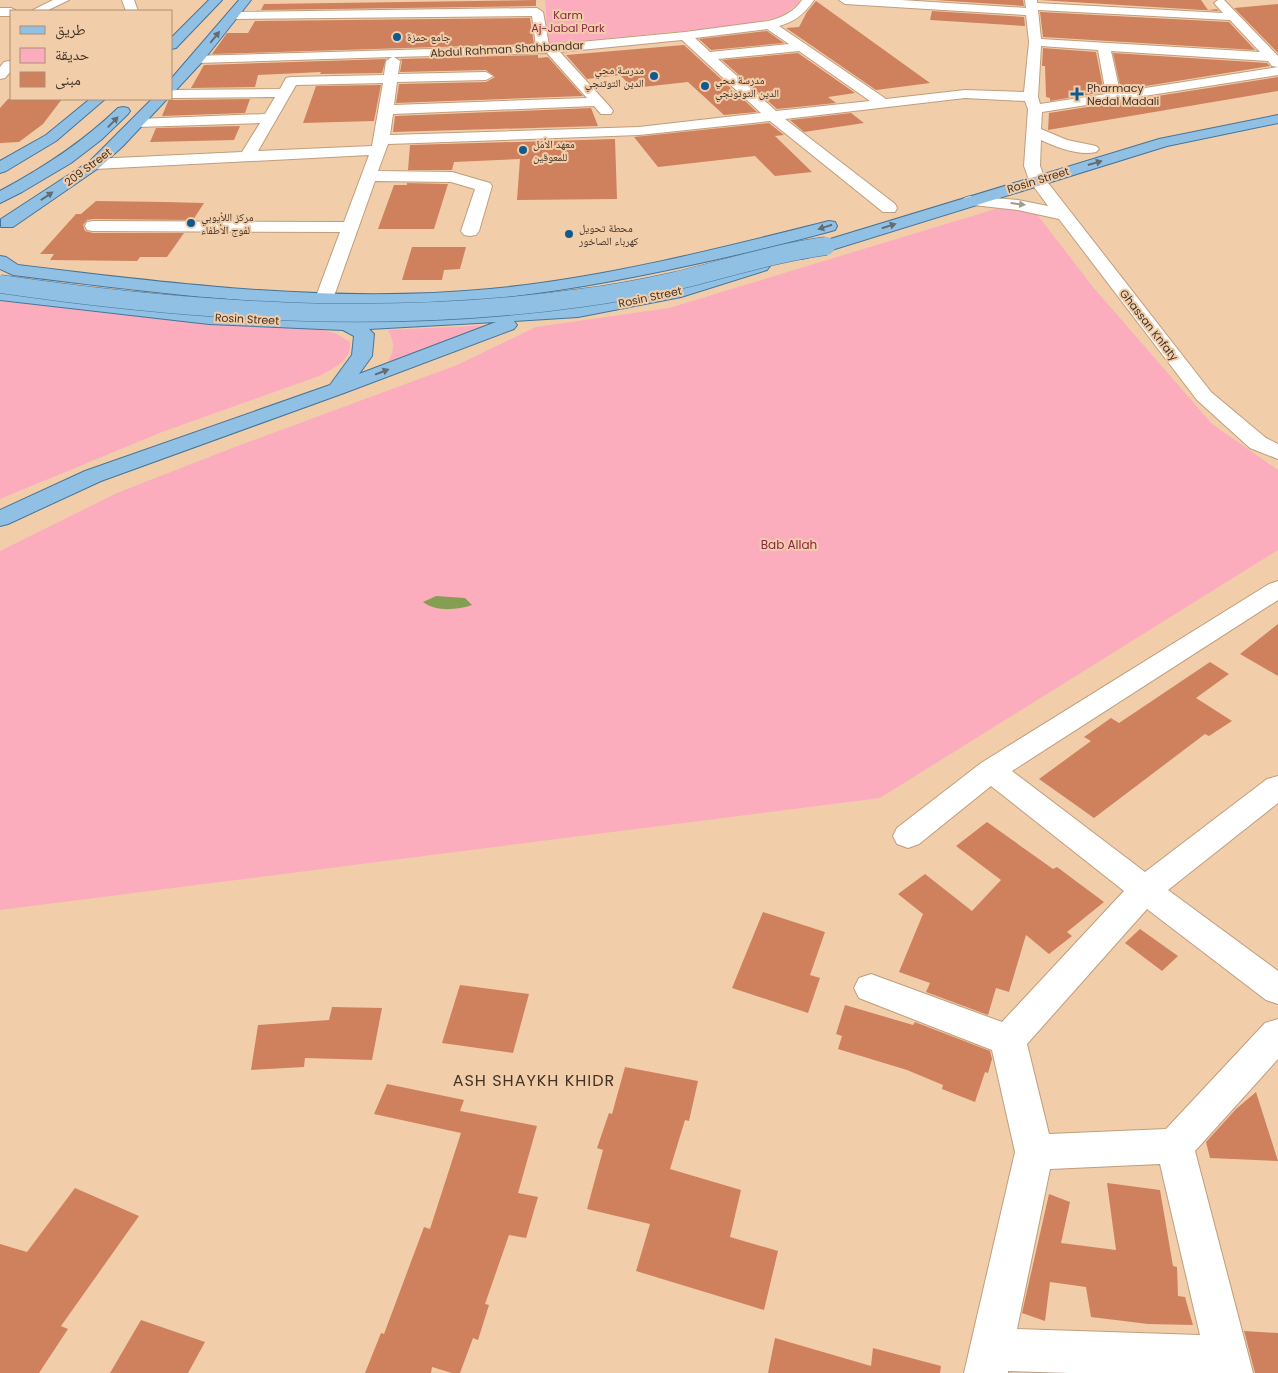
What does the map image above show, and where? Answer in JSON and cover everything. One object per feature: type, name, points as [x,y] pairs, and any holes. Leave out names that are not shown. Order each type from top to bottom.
[{"type":"main road","points":[[172,29],[205,0]]},
{"type":"main road","points":[[175,50],[216,0]]},
{"type":"main road","points":[[175,50],[231,0]]},
{"type":"main road","points":[[172,86],[197,59],[245,0]]},
{"type":"main road","points":[[0,168],[52,138],[97,100]]},
{"type":"main road","points":[[0,186],[45,161],[83,134],[117,100]]},
{"type":"main road","points":[[0,198],[77,152],[102,133],[134,100]]},
{"type":"main road","name":"209 Street","points":[[4,240],[95,164],[159,100]]},
{"type":"main road","name":"Rosin Street","points":[[1015,171],[1035,173],[1055,159],[1163,129],[1278,108]]},
{"type":"main road","name":"Rosin Street","points":[[0,294],[209,318],[347,324],[534,315],[578,311],[681,291],[970,201],[1035,173],[1164,142],[1278,120]]},
{"type":"main road","points":[[870,214],[907,203]]},
{"type":"main road","name":"Rosin Street","points":[[4,240],[13,270],[217,292],[324,299],[454,298],[535,289],[635,274],[805,234],[842,222]]},
{"type":"main road","points":[[0,277],[50,285],[256,304],[353,307],[477,302],[548,296],[622,286],[749,255],[805,234]]},
{"type":"main road","points":[[0,284],[50,292],[253,311],[352,315],[482,309],[552,302],[673,282],[795,249],[826,246]]},
{"type":"main road","points":[[42,300],[72,277]]},
{"type":"main road","points":[[0,519],[93,476],[337,389],[534,315]]},
{"type":"main road","points":[[337,389],[362,356],[364,334],[347,324]]},
{"type":"street","points":[[39,10],[63,0]]},
{"type":"street","name":"Abdul Rahman Shahbandar","points":[[197,59],[394,54],[445,46],[486,50],[546,49],[685,36],[769,25],[783,21],[801,10],[808,0]]},
{"type":"street","points":[[845,0],[920,3],[1034,13],[1233,17]]},
{"type":"street","points":[[1217,0],[1274,60]]},
{"type":"street","points":[[1221,0],[1236,1]]},
{"type":"street","points":[[233,15],[360,13],[448,18],[537,12],[546,49],[625,131]]},
{"type":"street","points":[[353,55],[360,13]]},
{"type":"street","points":[[1034,13],[1033,103],[1035,173]]},
{"type":"street","points":[[769,25],[884,104]]},
{"type":"street","points":[[1232,35],[1252,37]]},
{"type":"street","points":[[685,36],[773,116],[889,208]]},
{"type":"street","points":[[1035,42],[1274,60]]},
{"type":"street","points":[[1104,46],[1114,98]]},
{"type":"street","points":[[707,56],[802,47]]},
{"type":"street","points":[[485,137],[486,50]]},
{"type":"street","points":[[324,299],[380,145],[394,54]]},
{"type":"street","points":[[95,164],[247,157],[485,137],[625,131],[964,94],[1033,103],[1114,98],[1278,71]]},
{"type":"street","points":[[247,157],[291,81],[391,78],[486,91],[597,102]]},
{"type":"street","points":[[386,110],[486,91]]},
{"type":"street","points":[[172,94],[284,93]]},
{"type":"street","points":[[137,123],[269,118]]},
{"type":"street","points":[[1034,131],[1050,140],[1091,149]]},
{"type":"street","name":"Ghassan Knfaty","points":[[1035,173],[1204,396],[1258,443],[1278,452]]},
{"type":"street","points":[[369,176],[452,178],[484,186],[470,232]]},
{"type":"street","points":[[970,201],[1043,208],[1066,216]]},
{"type":"street","points":[[93,226],[350,227]]},
{"type":"street","points":[[908,836],[991,770],[1278,589]]},
{"type":"street","points":[[991,770],[1144,890],[1278,990]]},
{"type":"street","points":[[1008,1040],[1144,890],[1278,787]]},
{"type":"street","points":[[871,988],[1008,1040]]},
{"type":"street","points":[[1034,1152],[1175,1146],[1278,1034]]},
{"type":"street","points":[[1008,1040],[1034,1152],[988,1361],[1229,1365],[1175,1146]]},
{"type":"green space","name":"Karm Aj-Jabal Park","points":[[545,0],[800,0],[798,4],[781,16],[744,25],[548,44]]},
{"type":"green space","name":"Bab Allah","points":[[1002,207],[1036,213],[1093,287],[1212,424],[1278,470],[1278,550],[880,798],[0,910],[0,551],[117,493],[457,365],[536,327],[669,308]]},
{"type":"green space","points":[[0,301],[170,320],[323,330],[337,334],[350,342],[350,348],[342,362],[322,375],[162,432],[0,499]]},
{"type":"green space","points":[[492,325],[387,365],[393,348],[388,330]]},
{"type":"shaded area","points":[[436,596],[465,598],[472,605],[440,609],[423,602]]},
{"type":"building","points":[[536,0],[536,6],[261,10],[264,4]]},
{"type":"building","points":[[935,0],[1023,0],[1024,6]]},
{"type":"building","points":[[1039,0],[1201,0],[1208,10],[1217,9],[1219,11]]},
{"type":"building","points":[[816,1],[930,83],[876,90],[786,28],[799,27],[807,12]]},
{"type":"building","points":[[1278,4],[1278,53],[1234,8]]},
{"type":"building","points":[[932,11],[1024,17],[1025,26],[930,20]]},
{"type":"building","points":[[1040,12],[1229,22],[1255,50],[1043,37]]},
{"type":"building","points":[[530,18],[534,44],[212,54],[227,33],[248,33],[255,21]]},
{"type":"building","points":[[767,31],[784,43],[711,50],[699,39]]},
{"type":"building","points":[[684,45],[757,112],[724,115],[688,82],[633,88],[620,75],[587,79],[566,55]]},
{"type":"building","points":[[1043,48],[1096,52],[1104,92],[1050,101],[1050,98],[1046,97],[1045,66],[1042,66]]},
{"type":"building","points":[[798,53],[855,93],[828,97],[836,103],[777,109],[722,60]]},
{"type":"building","points":[[1113,53],[1267,63],[1270,66],[1121,90]]},
{"type":"building","points":[[538,55],[538,58],[548,57],[583,96],[396,103],[399,84],[486,82],[495,77],[486,70],[400,72],[402,61],[400,59]]},
{"type":"building","points":[[386,59],[382,73],[320,74],[321,72],[258,75],[255,87],[191,88],[204,65]]},
{"type":"building","points":[[1278,77],[1278,91],[1048,130],[1049,113]]},
{"type":"building","points":[[381,85],[374,121],[303,123],[316,86]]},
{"type":"building","points":[[8,99],[61,100],[43,124],[19,142],[0,143],[0,108]]},
{"type":"building","points":[[250,99],[245,113],[162,116],[169,100]]},
{"type":"building","points":[[591,108],[598,126],[393,132],[395,116]]},
{"type":"building","points":[[851,113],[864,123],[804,132],[790,120]]},
{"type":"building","points":[[769,123],[784,135],[775,136],[812,172],[775,176],[755,156],[658,167],[634,137]]},
{"type":"building","points":[[240,126],[234,140],[150,142],[156,128]]},
{"type":"building","points":[[615,139],[617,199],[517,200],[520,159],[454,162],[452,170],[408,170],[410,145]]},
{"type":"building","points":[[407,183],[448,184],[434,229],[378,229],[394,185],[407,185]]},
{"type":"building","points":[[96,201],[204,203],[193,220],[93,219],[87,220],[83,225],[85,231],[93,233],[184,233],[167,257],[140,257],[137,261],[50,260],[54,254],[40,254],[76,214],[81,214]]},
{"type":"building","points":[[412,247],[466,247],[460,269],[444,270],[442,280],[402,280]]},
{"type":"building","points":[[1278,624],[1278,676],[1240,654]]},
{"type":"building","points":[[1210,662],[1229,674],[1196,698],[1232,721],[1209,736],[1205,734],[1094,818],[1039,779],[1091,741],[1084,737],[1111,718],[1119,723]]},
{"type":"building","points":[[987,822],[1053,869],[1057,867],[1104,902],[1067,932],[1072,936],[1049,954],[1026,935],[1009,992],[996,988],[988,1015],[926,992],[930,983],[899,972],[923,914],[898,894],[925,874],[972,911],[1001,880],[956,846]]},
{"type":"building","points":[[763,912],[825,932],[810,975],[820,978],[808,1013],[732,988]]},
{"type":"building","points":[[1140,929],[1178,956],[1162,971],[1125,943]]},
{"type":"building","points":[[460,985],[529,994],[513,1053],[442,1043]]},
{"type":"building","points":[[845,1005],[913,1025],[915,1022],[990,1051],[992,1059],[988,1073],[985,1072],[975,1102],[942,1089],[943,1085],[907,1070],[838,1049],[842,1036],[836,1034]]},
{"type":"building","points":[[332,1007],[382,1008],[372,1060],[305,1058],[304,1067],[251,1070],[258,1025],[329,1020]]},
{"type":"building","points":[[625,1067],[698,1081],[689,1121],[685,1120],[670,1169],[741,1190],[730,1237],[778,1251],[764,1310],[636,1271],[650,1224],[587,1209],[603,1150],[597,1148],[609,1113],[612,1114]]},
{"type":"building","points":[[387,1084],[464,1100],[460,1111],[537,1126],[518,1193],[538,1197],[526,1238],[509,1235],[485,1304],[489,1305],[478,1340],[473,1338],[460,1373],[452,1373],[432,1367],[431,1373],[365,1373],[381,1333],[384,1334],[424,1227],[430,1229],[461,1133],[374,1114]]},
{"type":"building","points":[[1256,1092],[1278,1161],[1210,1158],[1206,1142],[1236,1109]]},
{"type":"building","points":[[1107,1183],[1160,1190],[1173,1266],[1177,1267],[1178,1296],[1185,1297],[1193,1325],[1148,1324],[1091,1317],[1086,1287],[1050,1282],[1045,1321],[1022,1313],[1049,1194],[1070,1202],[1061,1243],[1116,1250]]},
{"type":"building","points":[[75,1188],[139,1216],[61,1326],[68,1329],[39,1373],[0,1373],[0,1244],[27,1252]]},
{"type":"building","points":[[141,1320],[205,1342],[188,1373],[110,1373]]},
{"type":"building","points":[[1244,1331],[1278,1333],[1278,1373],[1255,1373]]},
{"type":"building","points":[[775,1338],[871,1366],[873,1348],[941,1366],[940,1373],[768,1373]]},
{"type":"place","name":"جامع حمزة","points":[[397,37]]},
{"type":"place","name":"مدرسة محي الدين التوتنجي","points":[[654,76]]},
{"type":"place","name":"مدرسة محي الدين التوتونجي","points":[[705,86]]},
{"type":"place","name":"Pharmacy Nedal Madali","points":[[1077,94]]},
{"type":"place","name":"معهد الأمل للمعوقين","points":[[523,150]]},
{"type":"place","name":"مركز اللأيوبي لفوج الأطفاء","points":[[191,223]]},
{"type":"place","name":"محطة تحويل كهرباء الصاخور","points":[[569,234]]},
{"type":"district","name":"ASH SHAYKH KHIDR","points":[[534,1080]]}]
